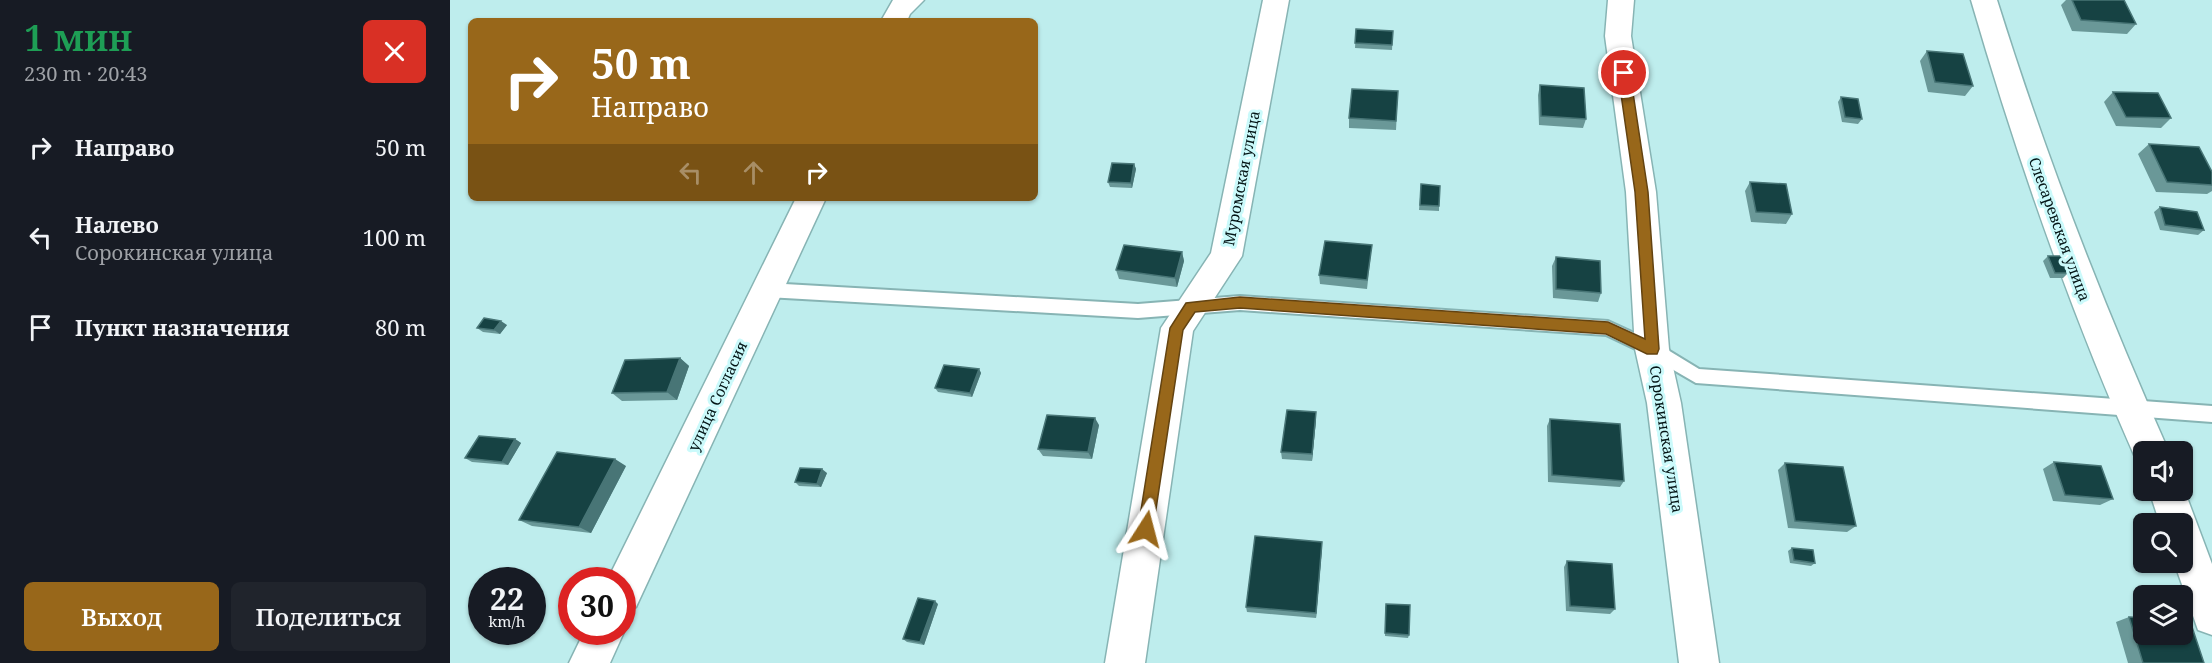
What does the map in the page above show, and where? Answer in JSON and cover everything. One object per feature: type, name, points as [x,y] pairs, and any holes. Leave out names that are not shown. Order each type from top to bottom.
[{"type":"street","name":"Муромская улица","points":[[1125,663],[1177,328],[1226,256],[1276,0]]},
{"type":"street","name":"Сорокинская улица","points":[[1621,0],[1618,36],[1641,192],[1652,349],[1664,403],[1699,663]]},
{"type":"street","name":"Слесаревская улица","points":[[1984,0],[2045,194],[2104,347],[2146,441]]},
{"type":"street","name":"улица Согласия","points":[[635,567],[810,201]]},
{"type":"street","points":[[2193,563],[2212,616]]},
{"type":"street","points":[[590,663],[598,645]]},
{"type":"lane","points":[[767,290],[1138,311],[1240,303],[1608,328],[1652,349],[1696,376],[2212,414]]},
{"type":"building","points":[[2072,0],[2124,0],[2136,24],[2081,20]]},
{"type":"building","points":[[1356,29],[1393,31],[1392,45],[1355,43]]},
{"type":"building","points":[[1927,51],[1963,54],[1973,86],[1935,82]]},
{"type":"building","points":[[1540,85],[1584,88],[1586,119],[1541,116]]},
{"type":"building","points":[[1352,89],[1398,91],[1396,121],[1349,118]]},
{"type":"building","points":[[2113,92],[2158,93],[2171,118],[2126,117]]},
{"type":"building","points":[[1841,97],[1858,99],[1862,119],[1845,117]]},
{"type":"building","points":[[2149,144],[2199,147],[2212,172],[2212,185],[2167,182]]},
{"type":"building","points":[[1112,163],[1134,164],[1131,183],[1108,182]]},
{"type":"building","points":[[1750,182],[1786,184],[1792,214],[1756,212]]},
{"type":"building","points":[[1421,184],[1440,186],[1439,206],[1420,205]]},
{"type":"building","points":[[2160,207],[2197,212],[2204,230],[2165,225]]},
{"type":"building","points":[[1325,241],[1372,245],[1367,280],[1319,275]]},
{"type":"building","points":[[1124,245],[1182,252],[1175,278],[1116,270]]},
{"type":"building","points":[[2048,256],[2061,256],[2068,273],[2055,273]]},
{"type":"building","points":[[1556,257],[1600,261],[1601,293],[1556,289]]},
{"type":"building","points":[[484,318],[501,321],[494,330],[477,328]]},
{"type":"building","points":[[680,358],[667,392],[612,393],[625,360]]},
{"type":"building","points":[[944,365],[979,369],[970,393],[935,388]]},
{"type":"building","points":[[1287,410],[1316,412],[1312,454],[1281,452]]},
{"type":"building","points":[[1047,415],[1095,418],[1088,452],[1038,449]]},
{"type":"building","points":[[1550,419],[1620,424],[1624,481],[1552,475]]},
{"type":"building","points":[[479,436],[515,439],[502,462],[465,458]]},
{"type":"building","points":[[557,452],[615,459],[579,527],[519,520]]},
{"type":"building","points":[[2054,462],[2101,466],[2113,499],[2065,495]]},
{"type":"building","points":[[1785,463],[1843,467],[1856,526],[1795,521]]},
{"type":"building","points":[[800,468],[822,469],[817,484],[795,482]]},
{"type":"building","points":[[1255,536],[1322,542],[1316,613],[1246,607]]},
{"type":"building","points":[[1792,548],[1813,550],[1815,563],[1794,560]]},
{"type":"building","points":[[1567,561],[1612,564],[1615,609],[1570,606]]},
{"type":"building","points":[[918,598],[935,601],[920,642],[903,639]]},
{"type":"building","points":[[1386,604],[1410,605],[1409,635],[1385,633]]},
{"type":"building","points":[[2129,617],[2133,617],[2133,630]]},
{"type":"building","points":[[2193,630],[2204,663],[2143,663],[2138,645],[2193,645]]},
{"type":"route","points":[[1146,529],[1177,328],[1191,307],[1240,303],[1608,328],[1652,349],[1641,192],[1624,73]]}]
